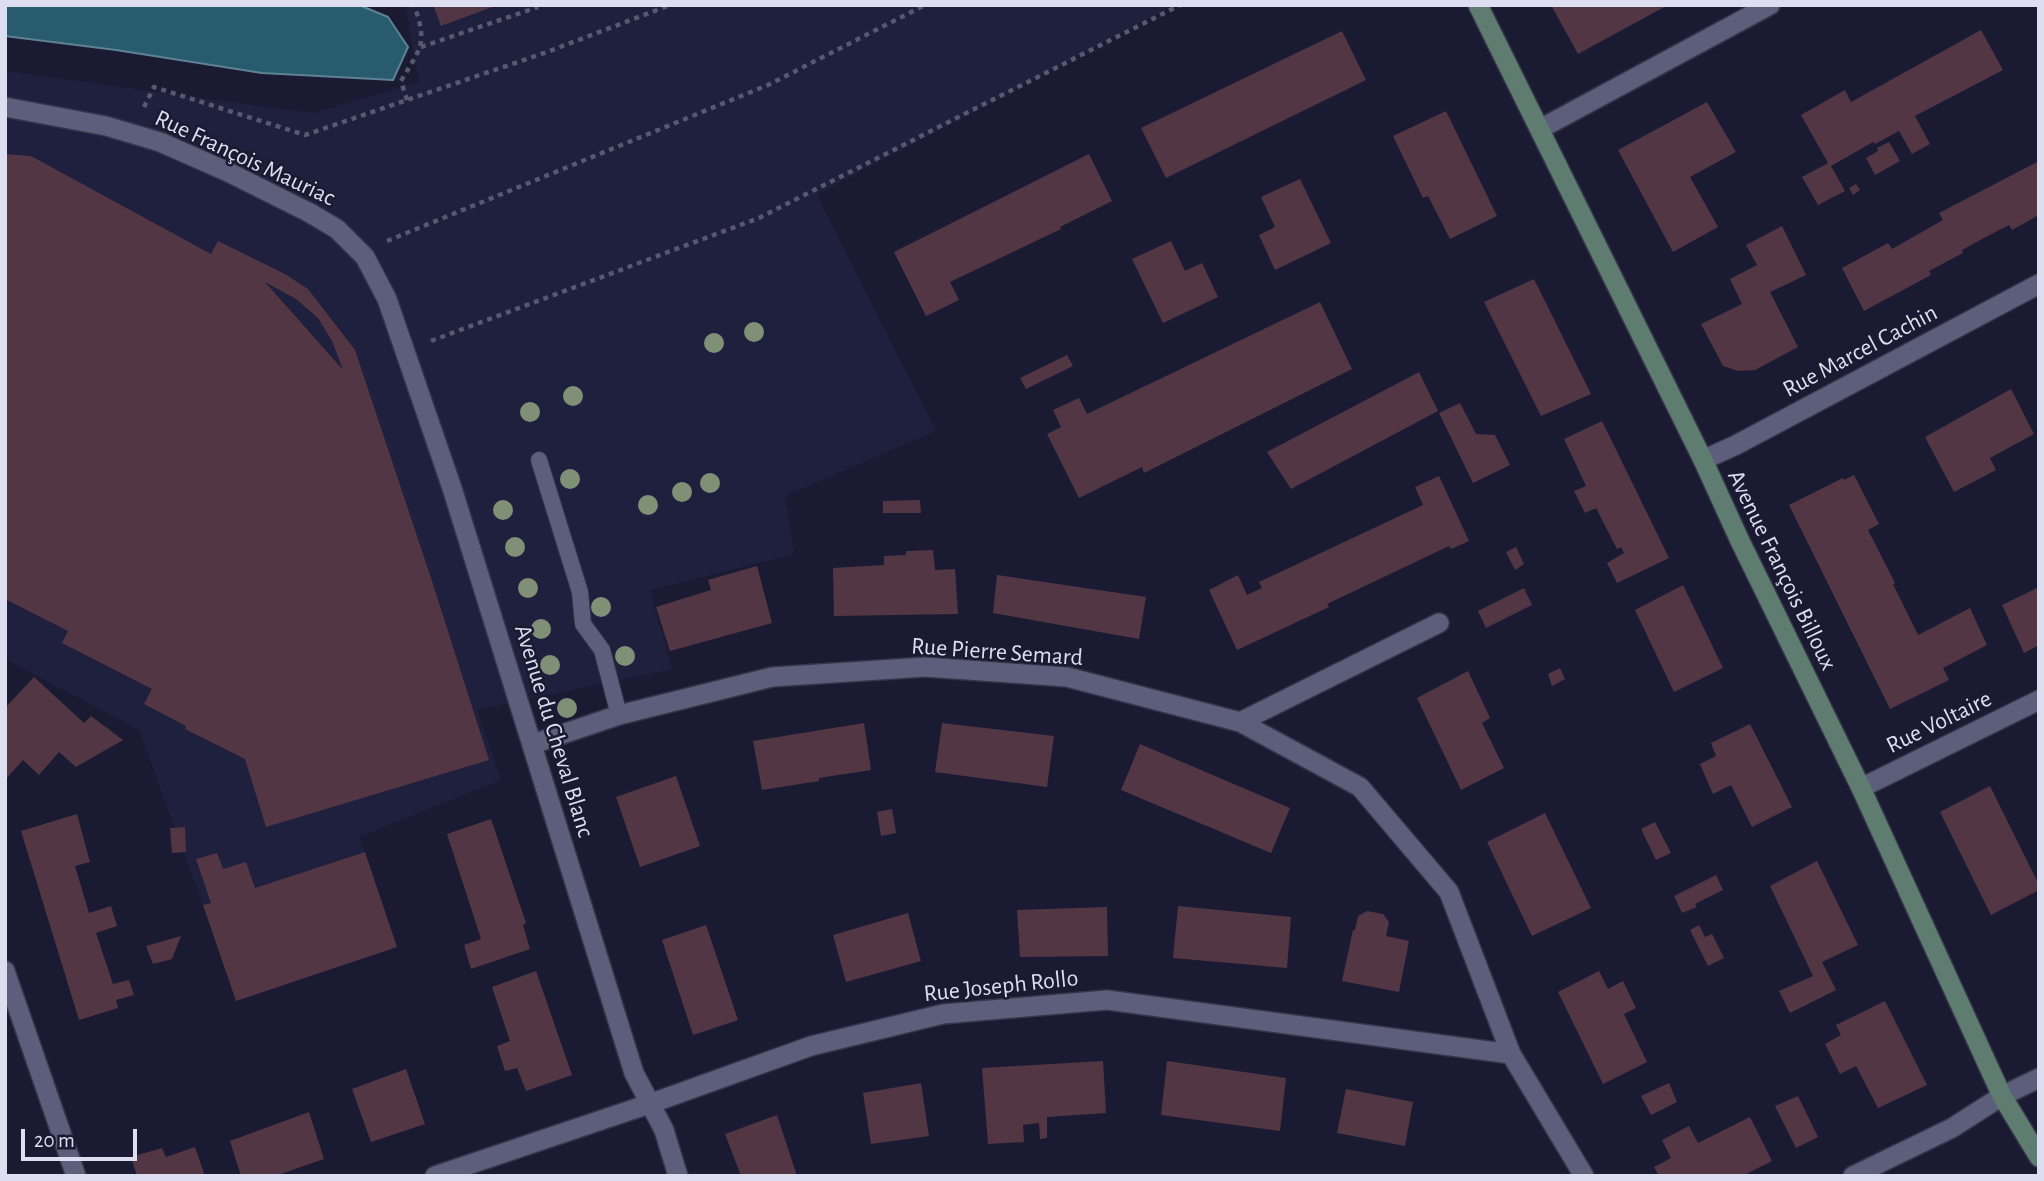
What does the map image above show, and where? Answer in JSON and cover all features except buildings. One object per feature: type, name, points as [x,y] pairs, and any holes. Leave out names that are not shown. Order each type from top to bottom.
[{"type":"main road","name":"Avenue François Billoux","points":[[1478,5],[1703,460],[1861,788],[2002,1096],[2039,1157]]},
{"type":"street","points":[[1540,129],[1770,5]]},
{"type":"street","name":"Rue François Mauriac","points":[[5,107],[106,125],[160,142],[310,213],[337,229],[365,257],[387,299]]},
{"type":"street","name":"Rue Marcel Cachin","points":[[1703,460],[1737,445],[2039,284]]},
{"type":"street","name":"Avenue du Cheval Blanc","points":[[387,299],[452,488],[634,1073],[664,1130],[678,1176]]},
{"type":"street","points":[[1240,722],[1438,623]]},
{"type":"street","name":"Rue Pierre Semard","points":[[533,744],[619,715],[772,677],[925,667],[1067,677],[1240,722],[1360,787],[1449,892],[1511,1054],[1584,1176]]},
{"type":"street","name":"Rue Voltaire","points":[[1861,788],[2039,700]]},
{"type":"street","points":[[5,971],[76,1176]]},
{"type":"street","name":"Rue Joseph Rollo","points":[[435,1176],[652,1104],[811,1046],[943,1014],[1107,1000],[1511,1054]]},
{"type":"street","points":[[1853,1176],[1952,1128],[2002,1096],[2039,1078]]},
{"type":"lane","points":[[539,460],[580,592],[583,624],[602,650],[619,715]]},
{"type":"path","points":[[407,100],[401,81],[421,47],[423,31],[414,5]]},
{"type":"path","points":[[131,133],[153,87],[305,135],[547,52],[670,5]]},
{"type":"path","points":[[360,253],[768,85],[925,5]]},
{"type":"path","points":[[405,351],[759,218],[1180,5]]},
{"type":"path","points":[[421,47],[538,7]]},
{"type":"shaded area","points":[[405,5],[1174,5],[817,195],[936,431],[785,496],[794,554],[650,590],[672,669],[477,710],[501,780],[359,837],[365,852],[203,905],[139,730],[5,659],[5,71],[312,113],[419,82]]},
{"type":"water","points":[[5,5],[359,5],[388,17],[408,47],[393,80],[262,73],[5,36]]}]
